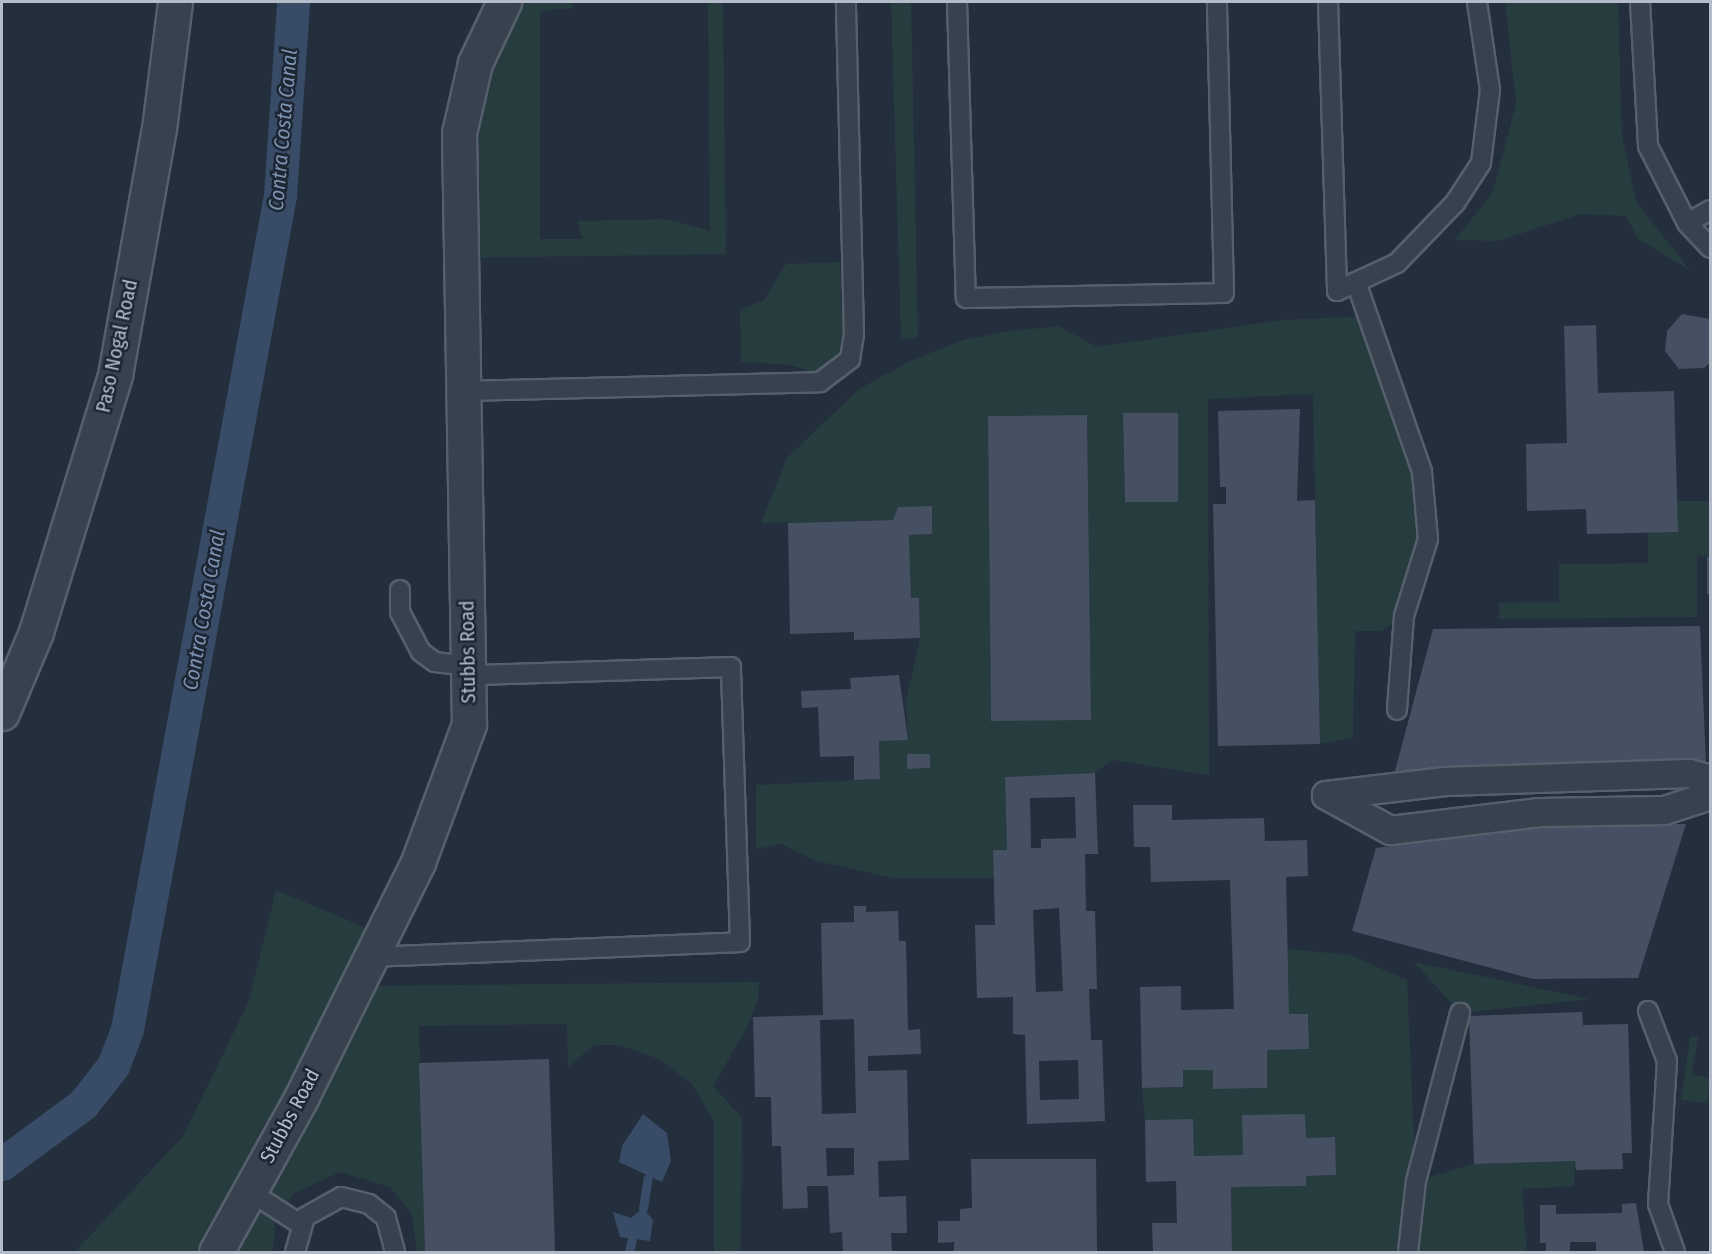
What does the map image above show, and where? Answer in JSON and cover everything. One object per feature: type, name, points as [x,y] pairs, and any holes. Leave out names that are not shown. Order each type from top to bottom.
[{"type":"street","name":"Paso Nogal Road","points":[[2,713],[36,632],[115,375],[159,129],[175,2]]},
{"type":"street","name":"Stubbs Road","points":[[216,1252],[372,957],[460,758],[470,670],[459,133],[475,63],[504,2]]},
{"type":"street","points":[[1710,779],[1689,773],[1445,781],[1326,795],[1390,830],[1539,812],[1664,810],[1710,795]]},
{"type":"street","points":[[1520,779],[1539,812]]},
{"type":"lane","points":[[464,391],[820,382],[850,359],[854,334],[846,2]]},
{"type":"lane","points":[[957,2],[966,298],[1224,293],[1217,2]]},
{"type":"lane","points":[[1328,2],[1337,291],[1397,263],[1455,203],[1481,162],[1490,90],[1477,2]]},
{"type":"lane","points":[[1640,2],[1648,146],[1687,223],[1710,248]]},
{"type":"lane","points":[[1687,223],[1710,210]]},
{"type":"lane","points":[[1356,282],[1422,472],[1428,539],[1404,615],[1397,710]]},
{"type":"lane","points":[[372,957],[741,942],[731,667],[470,670],[435,662],[421,652],[400,612],[400,591]]},
{"type":"lane","points":[[1648,1011],[1667,1061],[1658,1204],[1675,1252]]},
{"type":"lane","points":[[1408,1252],[1416,1181],[1460,1013]]},
{"type":"lane","points":[[249,1191],[300,1224]]},
{"type":"lane","points":[[295,1252],[300,1224],[327,1201],[360,1199],[386,1218],[395,1252]]},
{"type":"green space","points":[[504,2],[572,2],[572,8],[540,11],[540,239],[582,239],[577,221],[666,219],[710,231],[708,2],[723,2],[726,254],[461,258],[459,133]]},
{"type":"green space","points":[[891,2],[911,2],[918,338],[901,339]]},
{"type":"green space","points":[[1505,2],[1618,2],[1622,136],[1636,202],[1690,270],[1638,239],[1626,216],[1581,214],[1497,241],[1455,240],[1493,192],[1516,103]]},
{"type":"green space","points":[[840,262],[843,348],[822,375],[790,365],[741,362],[740,310],[764,300],[786,264]]},
{"type":"green space","points":[[1368,316],[1422,472],[1428,539],[1404,616],[1381,631],[1355,631],[1353,737],[1320,744],[1313,394],[1208,399],[1209,775],[1112,760],[1095,773],[1005,777],[1007,850],[993,850],[994,878],[894,878],[816,861],[781,844],[756,849],[756,785],[880,779],[879,741],[908,739],[906,702],[920,638],[919,599],[911,598],[909,535],[932,534],[931,506],[898,507],[893,520],[761,523],[787,458],[859,389],[914,359],[964,340],[1010,331],[1059,326],[1097,347],[1282,320]],"holes":[[[1123,413],[1177,413],[1178,502],[1125,502]],[[1087,415],[1091,719],[991,721],[988,416]],[[907,754],[930,754],[930,768],[907,769]]]},
{"type":"green space","points":[[1677,501],[1710,501],[1710,557],[1697,555],[1697,617],[1499,619],[1499,603],[1559,602],[1559,564],[1648,563],[1648,532],[1678,531]]},
{"type":"green space","points":[[276,890],[383,935],[357,986],[759,982],[758,1000],[745,1031],[713,1086],[742,1118],[741,1252],[714,1252],[714,1121],[691,1083],[659,1059],[619,1045],[594,1045],[568,1067],[567,1024],[419,1026],[425,1252],[417,1252],[412,1214],[390,1187],[340,1172],[293,1194],[275,1224],[273,1252],[75,1252],[183,1136],[249,1001]]},
{"type":"green space","points":[[1288,949],[1350,955],[1407,980],[1416,1181],[1474,1164],[1575,1161],[1574,1186],[1522,1189],[1527,1252],[1232,1252],[1231,1187],[1305,1186],[1306,1176],[1335,1175],[1335,1138],[1306,1138],[1305,1114],[1243,1115],[1243,1155],[1194,1156],[1193,1119],[1145,1120],[1142,1088],[1183,1087],[1183,1070],[1213,1070],[1213,1089],[1267,1088],[1267,1050],[1309,1049],[1308,1014],[1289,1014]]},
{"type":"green space","points":[[1414,962],[1590,999],[1460,1013]]},
{"type":"green space","points":[[1690,1037],[1698,1037],[1692,1074],[1710,1078],[1707,1103],[1681,1100]]},
{"type":"water","points":[[643,1114],[667,1133],[671,1161],[662,1182],[619,1162],[622,1146]]},
{"type":"water","points":[[643,1208],[653,1220],[650,1241],[620,1237],[613,1212],[631,1218]]},
{"type":"building","points":[[1682,314],[1710,319],[1710,363],[1704,368],[1679,369],[1665,351],[1667,331]]},
{"type":"building","points":[[1596,325],[1598,393],[1674,391],[1678,532],[1587,534],[1586,509],[1527,511],[1526,444],[1567,443],[1564,326]]},
{"type":"building","points":[[1300,409],[1297,501],[1315,500],[1320,744],[1218,746],[1213,504],[1226,504],[1226,487],[1220,487],[1218,411]]},
{"type":"building","points":[[1123,413],[1178,413],[1178,502],[1125,502]]},
{"type":"building","points":[[1087,415],[1091,720],[991,721],[988,416]]},
{"type":"building","points":[[932,506],[932,534],[909,535],[911,598],[919,598],[920,638],[854,640],[854,632],[790,634],[788,523],[893,520],[898,507]]},
{"type":"building","points":[[1707,557],[1710,557],[1710,594],[1707,594]]},
{"type":"building","points":[[1700,626],[1706,764],[1395,771],[1433,629]]},
{"type":"building","points":[[899,675],[908,740],[879,741],[880,779],[854,780],[854,756],[820,757],[818,707],[802,708],[801,691],[851,689],[850,678]]},
{"type":"building","points":[[907,754],[930,754],[930,768],[907,769]]},
{"type":"building","points":[[1095,773],[1098,854],[1085,854],[1086,911],[1095,911],[1097,989],[1089,989],[1091,1040],[1102,1040],[1105,1121],[1027,1124],[1025,1035],[1013,1034],[1013,997],[977,998],[975,925],[995,925],[993,850],[1007,850],[1005,777]],"holes":[[[1075,797],[1076,838],[1041,839],[1041,848],[1031,848],[1030,798]],[[1059,908],[1063,991],[1036,992],[1033,910]],[[1078,1060],[1079,1099],[1040,1100],[1039,1061]]]},
{"type":"building","points":[[1133,805],[1172,805],[1172,820],[1264,818],[1265,841],[1307,840],[1308,876],[1286,877],[1289,1014],[1308,1014],[1309,1049],[1267,1050],[1267,1088],[1213,1089],[1213,1070],[1183,1070],[1183,1087],[1142,1088],[1140,987],[1181,986],[1181,1010],[1234,1009],[1230,880],[1151,882],[1150,847],[1134,847]]},
{"type":"building","points":[[1686,824],[1638,978],[1533,979],[1352,931],[1376,848],[1537,825]]},
{"type":"building","points":[[854,906],[866,906],[866,912],[898,911],[899,941],[906,941],[908,1030],[920,1029],[921,1054],[868,1056],[868,1071],[907,1070],[909,1160],[878,1161],[879,1197],[906,1196],[907,1233],[891,1233],[892,1252],[843,1252],[842,1232],[830,1233],[828,1186],[807,1186],[808,1208],[783,1209],[781,1146],[772,1146],[771,1097],[755,1097],[753,1017],[823,1015],[821,923],[854,922]],"holes":[[[854,1019],[856,1113],[822,1114],[820,1020]],[[826,1148],[854,1148],[854,1175],[827,1176]]]},
{"type":"building","points":[[1582,1012],[1583,1025],[1628,1024],[1632,1153],[1622,1153],[1623,1169],[1576,1170],[1575,1161],[1474,1164],[1469,1016]]},
{"type":"building","points":[[549,1059],[555,1252],[425,1252],[419,1063]]},
{"type":"building","points":[[1305,1114],[1306,1138],[1335,1137],[1336,1175],[1306,1176],[1306,1186],[1231,1187],[1232,1252],[1153,1252],[1152,1223],[1177,1223],[1176,1181],[1146,1182],[1145,1120],[1193,1119],[1194,1156],[1243,1155],[1242,1115]]},
{"type":"building","points":[[971,1159],[1096,1159],[1097,1252],[954,1252],[954,1242],[938,1243],[938,1221],[960,1221],[960,1209],[972,1208]]},
{"type":"building","points":[[1636,1203],[1644,1252],[1596,1252],[1596,1242],[1570,1242],[1570,1252],[1546,1252],[1546,1243],[1540,1243],[1540,1205],[1556,1205],[1556,1214],[1622,1213],[1622,1204]]},
{"type":"waterway","name":"Contra Costa Canal","points":[[2,1164],[83,1104],[113,1066],[127,1029],[280,195],[293,2]]},
{"type":"waterway","points":[[643,1208],[648,1178]]},
{"type":"waterway","points":[[629,1252],[632,1239]]}]
